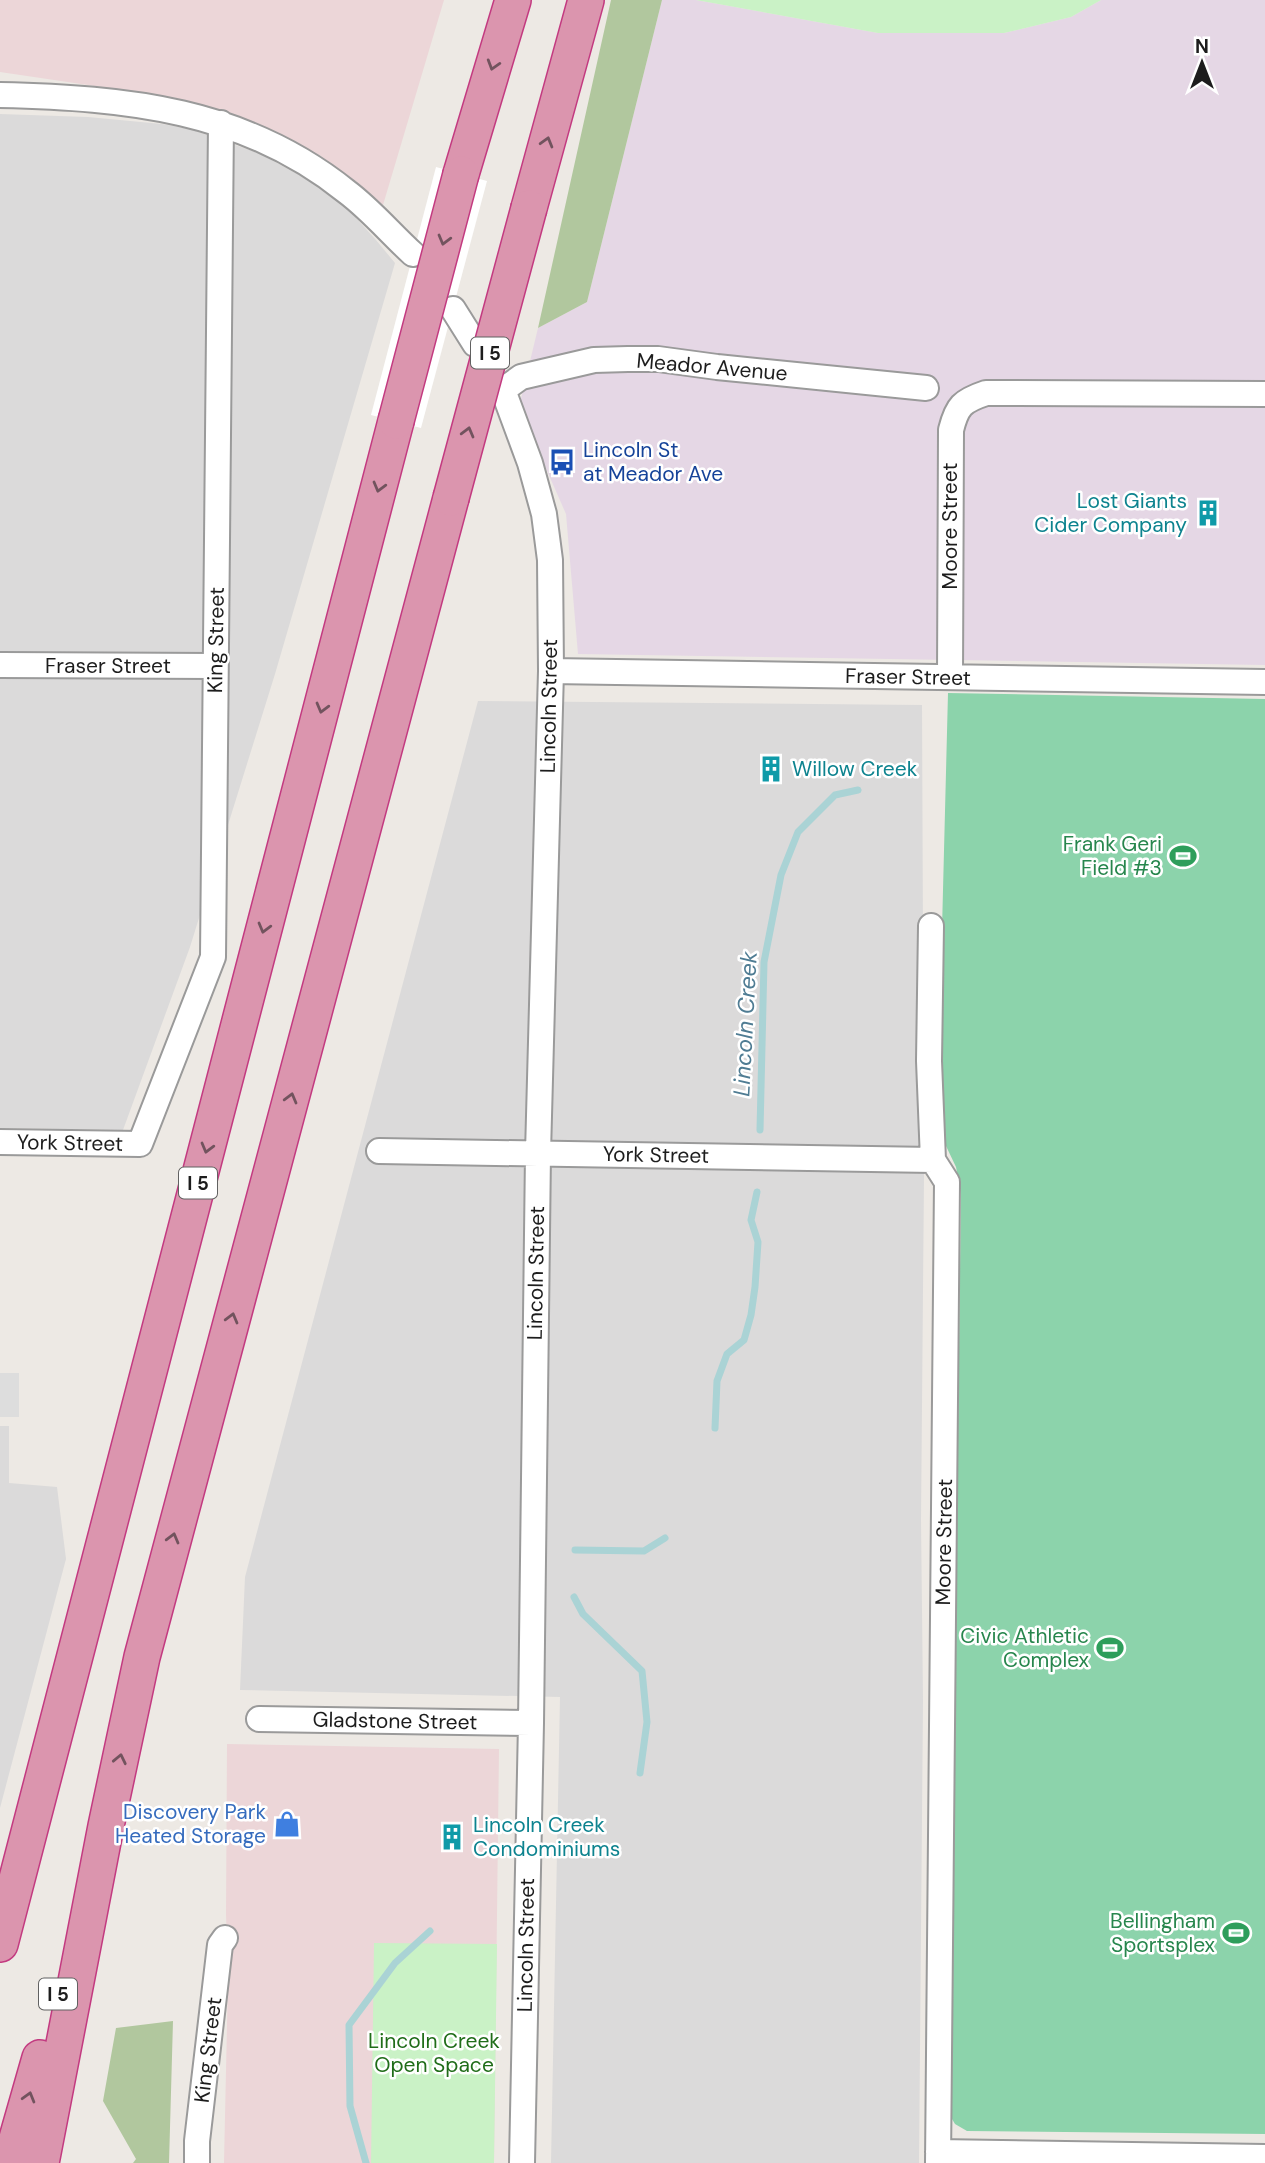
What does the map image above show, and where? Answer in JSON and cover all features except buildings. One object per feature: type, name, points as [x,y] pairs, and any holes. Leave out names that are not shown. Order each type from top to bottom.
[{"type":"highway","name":"I 5","points":[[0,1944],[461,174],[513,0]]},
{"type":"highway","name":"I 5","points":[[10,2163],[106,1826],[145,1644],[586,0]]},
{"type":"highway","points":[[41,2163],[106,1826]]},
{"type":"street","points":[[0,95],[122,102],[183,113],[250,134],[288,152],[348,192],[413,254]]},
{"type":"street","name":"King Street","points":[[140,1144],[213,957],[221,124]]},
{"type":"street","points":[[453,309],[475,344]]},
{"type":"street","name":"Meador Avenue","points":[[503,390],[521,377],[594,360],[628,359],[658,359],[717,368],[926,388]]},
{"type":"street","name":"Lincoln Street","points":[[503,390],[530,463],[544,514],[550,561],[551,671],[538,1153],[522,2163]]},
{"type":"street","name":"Moore Street","points":[[950,677],[951,430],[955,414],[968,399],[986,393],[1265,394]]},
{"type":"street","name":"Fraser Street","points":[[0,665],[215,666]]},
{"type":"street","name":"Fraser Street","points":[[551,671],[1265,682]]},
{"type":"street","name":"Moore Street","points":[[931,926],[929,1061],[933,1160],[947,1182],[938,2158]]},
{"type":"street","name":"York Street","points":[[0,1142],[140,1144]]},
{"type":"street","name":"York Street","points":[[379,1151],[933,1160]]},
{"type":"street","name":"Gladstone Street","points":[[259,1719],[531,1723]]},
{"type":"street","name":"King Street","points":[[197,2163],[220,1945],[225,1938]]},
{"type":"street","points":[[938,2158],[1265,2157]]},
{"type":"shaded area","points":[[0,0],[444,0],[383,205],[321,156],[248,121],[176,98],[0,72]]},
{"type":"shaded area","points":[[662,0],[696,0],[878,33],[1004,33],[1071,17],[1101,0],[1265,0],[1265,665],[578,654],[566,514],[519,407],[538,328],[587,302]]},
{"type":"shaded area","points":[[0,114],[88,117],[162,124],[190,129],[261,154],[308,180],[345,206],[395,263],[275,674],[190,947],[123,1130],[0,1128]]},
{"type":"shaded area","points":[[478,701],[922,705],[923,1701],[919,2163],[551,2163],[560,1697],[240,1690],[245,1577]]},
{"type":"shaded area","points":[[0,1373],[19,1373],[19,1417],[0,1417]]},
{"type":"shaded area","points":[[0,1426],[9,1426],[9,1483],[57,1487],[66,1559],[0,1808]]},
{"type":"shaded area","points":[[227,1744],[499,1749],[494,2163],[224,2163],[228,1979]]},
{"type":"green space","points":[[611,0],[662,0],[587,302],[538,328]]},
{"type":"green space","points":[[696,0],[1101,0],[1071,17],[1004,33],[878,33]]},
{"type":"green space","name":"Civic Athletic Complex","points":[[948,693],[1265,699],[1265,2134],[967,2131],[955,2124],[949,2114],[961,1194],[956,1167],[937,1127]]},
{"type":"green space","name":"Lincoln Creek Open Space","points":[[374,1943],[497,1944],[494,2163],[371,2163]]},
{"type":"green space","points":[[173,2021],[169,2163],[133,2163],[136,2159],[103,2101],[116,2028]]},
{"type":"pier","points":[[436,167],[487,181],[421,428],[371,415]]},
{"type":"waterway","name":"Lincoln Creek","points":[[760,1130],[764,962],[781,875],[798,832],[835,795],[858,790]]},
{"type":"waterway","name":"Lincoln Creek","points":[[715,1428],[717,1381],[727,1354],[744,1340],[751,1315],[758,1242],[751,1220],[757,1192]]},
{"type":"waterway","name":"Lincoln Creek","points":[[575,1550],[644,1551],[665,1538]]},
{"type":"waterway","name":"Lincoln Creek","points":[[574,1597],[583,1614],[642,1671],[647,1722],[640,1773]]},
{"type":"waterway","name":"Lincoln Creek","points":[[366,2163],[350,2106],[349,2025],[395,1963],[430,1931]]},
{"type":"place","name":"Lincoln St at Meador Ave","points":[[562,462]]},
{"type":"place","name":"Lost Giants Cider Company","points":[[1208,513]]},
{"type":"place","name":"Willow Creek","points":[[771,769]]},
{"type":"place","name":"Frank Geri Field #3","points":[[1183,856]]},
{"type":"place","name":"Civic Athletic Complex","points":[[1110,1648]]},
{"type":"place","name":"Discovery Park Heated Storage","points":[[287,1824]]},
{"type":"place","name":"Lincoln Creek Condominiums","points":[[452,1837]]},
{"type":"place","name":"Bellingham Sportsplex","points":[[1236,1933]]}]
